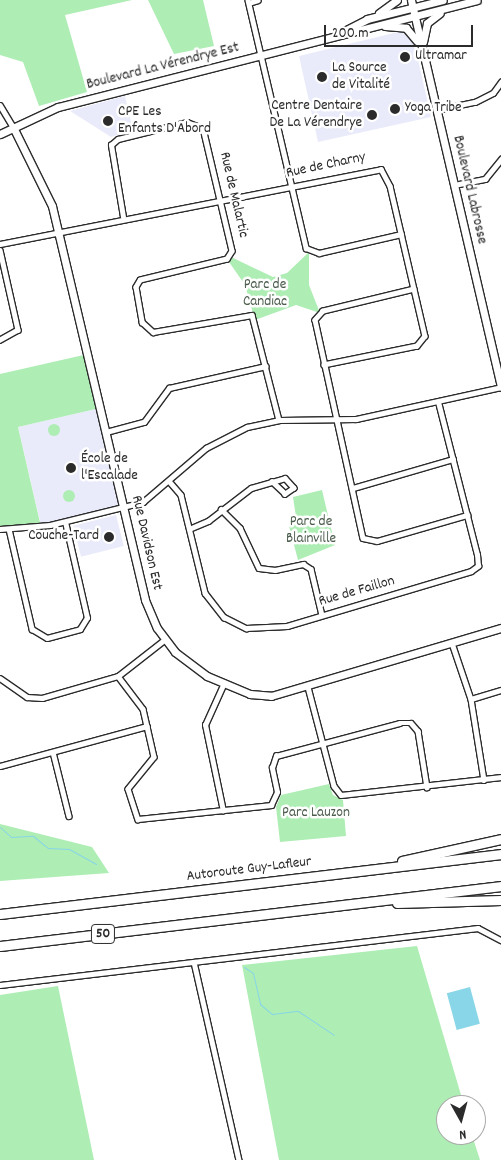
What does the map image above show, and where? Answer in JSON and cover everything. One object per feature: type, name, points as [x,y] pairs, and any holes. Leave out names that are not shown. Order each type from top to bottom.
[{"type":"highway","points":[[358,871],[501,840]]},
{"type":"highway","name":"Autoroute Guy-Lafleur","points":[[0,914],[501,854]]},
{"type":"highway","name":"50","points":[[0,946],[501,886]]},
{"type":"highway","points":[[349,904],[501,900]]},
{"type":"street","points":[[258,0],[249,1],[260,58],[290,186],[309,252],[402,234]]},
{"type":"street","points":[[367,19],[397,0]]},
{"type":"street","name":"Boulevard La Vérendrye Est","points":[[336,37],[367,19],[411,4],[443,0]]},
{"type":"street","name":"Boulevard La Vérendrye Est","points":[[0,134],[58,107],[260,58],[370,27],[477,0]]},
{"type":"street","name":"Boulevard Labrosse","points":[[411,4],[501,387]]},
{"type":"street","points":[[424,60],[423,40],[428,23],[456,6]]},
{"type":"street","points":[[370,27],[409,29],[424,60]]},
{"type":"street","points":[[436,110],[475,102],[493,93],[501,82]]},
{"type":"street","name":"Rue Davidson Est","points":[[0,105],[44,184],[59,230],[145,600],[164,640],[193,668],[224,683],[266,696],[308,687],[501,628]]},
{"type":"street","name":"Rue de Malartic","points":[[123,217],[111,145],[118,139],[181,124],[194,123],[205,130],[233,246],[230,256],[140,280],[136,287],[142,322],[154,332],[248,314],[255,320],[279,420]]},
{"type":"street","points":[[454,185],[485,179],[501,159]]},
{"type":"street","name":"Rue de Charny","points":[[0,244],[123,217],[381,169],[387,177],[425,331],[421,344],[324,365]]},
{"type":"street","points":[[0,250],[18,330],[0,340]]},
{"type":"street","points":[[414,289],[320,313],[314,324],[363,538],[371,543],[467,515]]},
{"type":"street","points":[[106,432],[144,422],[169,388],[266,366]]},
{"type":"street","points":[[0,530],[65,522],[123,508],[147,500],[225,436],[279,420],[336,421],[438,402],[501,387]]},
{"type":"street","name":"Rue de Faillon","points":[[169,481],[180,494],[205,593],[231,623],[250,629],[272,629],[322,615],[475,570],[479,562],[438,402]]},
{"type":"street","points":[[353,488],[453,459]]},
{"type":"street","points":[[189,529],[251,488],[272,482],[288,478],[294,488],[285,494],[272,482]]},
{"type":"street","points":[[221,509],[240,528],[259,568],[275,570],[303,564],[311,569],[322,615]]},
{"type":"street","points":[[9,529],[32,629],[47,638],[77,630],[86,622],[65,522]]},
{"type":"street","points":[[0,678],[22,694],[36,698],[118,676],[164,640]]},
{"type":"street","points":[[452,643],[471,699],[484,780]]},
{"type":"street","points":[[118,676],[141,706],[154,757],[128,789],[133,815],[148,819],[271,805],[277,792],[274,758],[322,743],[410,723],[420,736],[427,787]]},
{"type":"street","points":[[223,811],[205,726],[224,683]]},
{"type":"street","points":[[308,687],[334,786],[341,794],[427,787],[501,778]]},
{"type":"street","points":[[471,699],[501,690]]},
{"type":"street","points":[[0,766],[147,726]]},
{"type":"street","points":[[53,752],[69,816]]},
{"type":"street","points":[[0,985],[475,928],[491,931],[501,940]]},
{"type":"street","points":[[194,962],[239,1160]]},
{"type":"shaded area","points":[[402,31],[411,38],[417,55],[431,117],[318,142],[299,56]]},
{"type":"shaded area","name":"CPE Les Enfants D'Abord","points":[[125,96],[133,130],[111,137],[70,111]]},
{"type":"shaded area","name":"École de l'Escalade","points":[[100,408],[123,508],[41,527],[18,427]]},
{"type":"shaded area","points":[[116,515],[124,546],[81,557],[73,526]]},
{"type":"green space","points":[[0,0],[132,0],[65,15],[87,92],[39,106],[23,62],[0,55]]},
{"type":"green space","points":[[148,0],[203,0],[214,46],[174,54]]},
{"type":"green space","name":"Parc de Candiac","points":[[309,252],[309,285],[320,313],[296,305],[255,320],[245,285],[227,259],[229,256],[273,277],[287,273]]},
{"type":"green space","points":[[88,354],[100,408],[18,427],[41,527],[0,529],[0,374]]},
{"type":"green space","points":[[52,424],[56,424],[60,430],[56,436],[52,436],[48,432],[48,428]]},
{"type":"green space","points":[[67,490],[71,490],[75,496],[71,502],[67,502],[63,498],[63,494]]},
{"type":"green space","name":"Parc de Blainville","points":[[322,490],[335,545],[298,560],[289,526],[296,517],[293,497]]},
{"type":"green space","name":"Parc Lauzon","points":[[329,784],[333,795],[343,800],[346,836],[280,842],[276,807],[281,795]]},
{"type":"green space","points":[[0,824],[92,847],[109,873],[0,881]]},
{"type":"green space","points":[[417,946],[461,1095],[436,1095],[436,1145],[475,1145],[480,1160],[279,1160],[242,965]]},
{"type":"green space","points":[[58,986],[94,1160],[0,1160],[0,995]]},
{"type":"water","points":[[470,987],[480,1024],[457,1030],[447,993]]},
{"type":"waterway","points":[[0,827],[11,837],[33,836],[48,848],[69,849],[96,864]]},
{"type":"waterway","points":[[244,967],[253,973],[260,1004],[272,1014],[298,1011],[334,1035]]},
{"type":"place","name":"Ultramar","points":[[405,57]]},
{"type":"place","name":"La Source de Vitalité","points":[[322,77]]},
{"type":"place","name":"Yoga Tribe","points":[[395,109]]},
{"type":"place","name":"Centre Dentaire De La Vérendrye","points":[[372,115]]},
{"type":"place","name":"CPE Les Enfants D'Abord","points":[[108,121]]},
{"type":"place","name":"École de l'Escalade","points":[[71,468]]},
{"type":"place","name":"Couche-Tard","points":[[109,537]]}]
